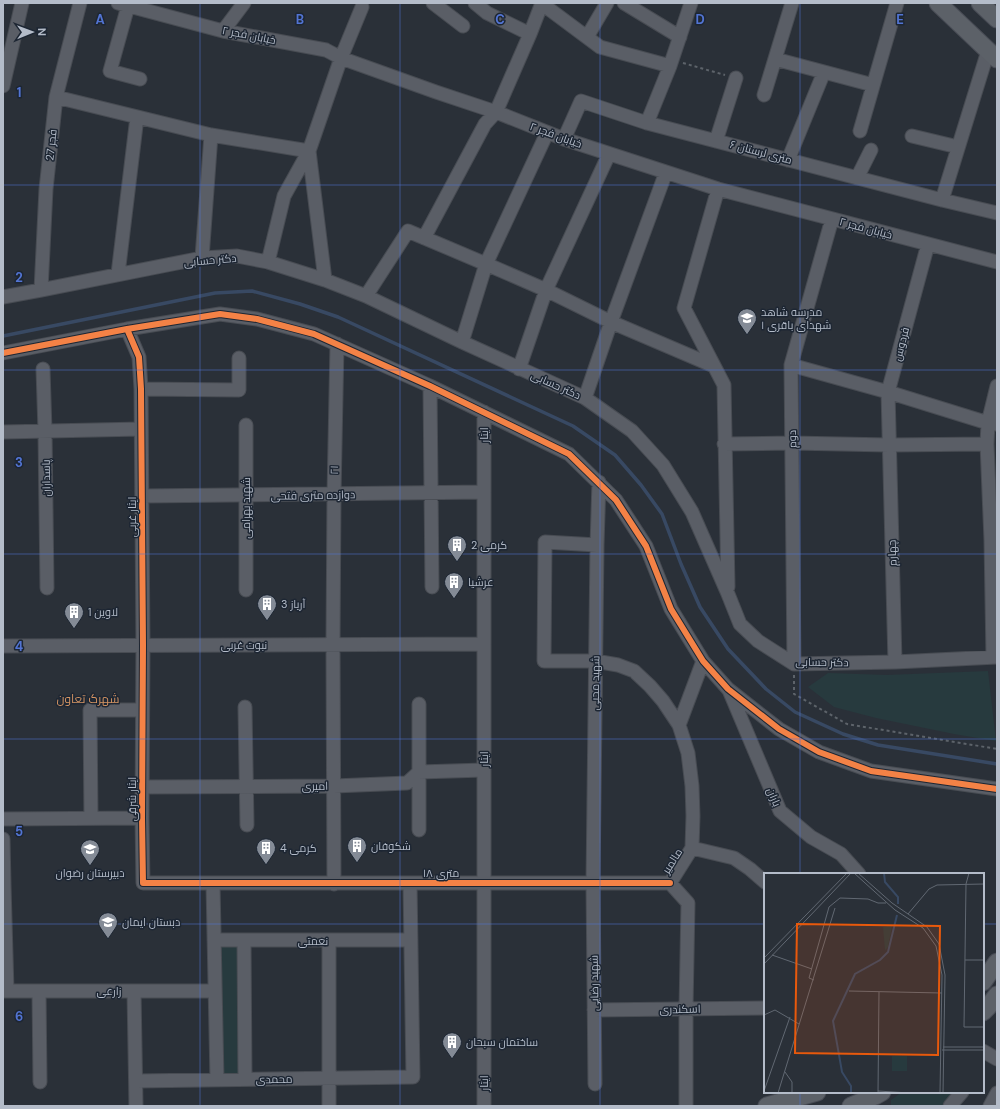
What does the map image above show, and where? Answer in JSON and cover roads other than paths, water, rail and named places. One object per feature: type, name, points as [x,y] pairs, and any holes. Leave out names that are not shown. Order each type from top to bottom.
[{"type":"main road","points":[[938,3],[993,55]]},
{"type":"main road","points":[[980,3],[997,19]]},
{"type":"main road","points":[[984,981],[997,962]]},
{"type":"main road","points":[[984,1011],[997,995]]},
{"type":"main road","points":[[767,1106],[814,1093]]},
{"type":"main road","points":[[850,1106],[877,1097]]},
{"type":"street","points":[[3,86],[22,3]]},
{"type":"street","name":"فجر 27","points":[[41,290],[46,189],[56,97],[80,3]]},
{"type":"street","points":[[223,31],[244,3]]},
{"type":"street","points":[[433,3],[463,26]]},
{"type":"street","points":[[475,3],[487,13],[530,34]]},
{"type":"street","points":[[424,238],[485,124],[496,112],[542,3],[600,47],[671,63]]},
{"type":"street","points":[[587,37],[607,3]]},
{"type":"street","points":[[624,3],[680,37]]},
{"type":"street","points":[[647,122],[671,63],[691,3]]},
{"type":"street","points":[[764,95],[792,3]]},
{"type":"street","points":[[860,131],[897,3]]},
{"type":"street","points":[[123,4],[110,71],[140,79]]},
{"type":"street","name":"خیابان فجر ۲","points":[[123,4],[223,31],[326,50],[341,58],[496,112],[547,133],[718,189],[997,262]]},
{"type":"street","points":[[268,262],[284,196],[309,152],[341,58],[362,7]]},
{"type":"street","points":[[942,200],[958,147],[993,55]]},
{"type":"street","points":[[775,59],[873,86]]},
{"type":"street","points":[[788,160],[824,72]]},
{"type":"street","points":[[716,141],[736,78]]},
{"type":"street","points":[[56,97],[211,135],[309,152]]},
{"type":"street","name":"۶ متری لرستان","points":[[564,139],[581,101],[647,122],[716,141],[997,213]]},
{"type":"street","points":[[118,274],[137,116]]},
{"type":"street","points":[[462,342],[486,264],[547,133]]},
{"type":"street","points":[[202,258],[211,135]]},
{"type":"street","points":[[912,136],[958,147]]},
{"type":"street","points":[[857,178],[871,150]]},
{"type":"street","points":[[309,152],[325,280]]},
{"type":"street","points":[[519,369],[546,290],[609,154]]},
{"type":"street","points":[[584,398],[666,172]]},
{"type":"street","points":[[718,189],[684,308],[724,385],[728,594]]},
{"type":"street","name":"دوم","points":[[794,664],[791,365],[832,219]]},
{"type":"street","points":[[366,296],[408,231],[546,290],[611,322],[714,366]]},
{"type":"street","name":"فردوس","points":[[889,445],[888,392],[928,244]]},
{"type":"street","name":"دکتر حسابی","points":[[3,297],[202,258],[237,256],[268,262],[325,280],[366,296],[519,369],[584,398],[632,431],[663,465],[692,512],[740,624],[758,641],[794,664],[895,662],[995,657]]},
{"type":"street","points":[[3,353],[127,329],[220,314],[257,319],[286,326],[314,334],[337,344],[430,386],[569,454],[616,500],[646,546],[671,609],[703,661],[728,689],[779,730],[819,752],[871,771],[997,789]]},
{"type":"street","name":"ایثار غربی","points":[[127,329],[139,357],[141,390],[143,645]]},
{"type":"street","name":"۲۱","points":[[334,884],[333,645],[337,344]]},
{"type":"street","points":[[141,390],[239,390],[239,358]]},
{"type":"street","points":[[791,365],[992,423]]},
{"type":"street","name":"پاسداران","points":[[42,369],[45,431],[46,588]]},
{"type":"street","points":[[430,386],[432,587]]},
{"type":"street","points":[[995,657],[994,540],[987,444],[992,423],[997,386]]},
{"type":"street","name":"ایثار","points":[[484,412],[484,1106]]},
{"type":"street","name":"شهید بهرامی","points":[[246,425],[246,590]]},
{"type":"street","points":[[3,432],[141,429]]},
{"type":"street","points":[[724,444],[987,444]]},
{"type":"street","name":"چهارم","points":[[889,445],[895,662]]},
{"type":"street","name":"شهید محبی","points":[[593,883],[595,661],[599,482]]},
{"type":"street","name":"دوازده متری فتحی","points":[[142,496],[334,495],[484,492]]},
{"type":"street","name":"مالمیر","points":[[597,545],[545,542],[544,661],[595,661],[618,665],[634,670],[663,701],[679,725],[688,753],[693,816],[692,848],[670,883],[688,903],[686,1106]]},
{"type":"street","name":"نبوت غربی","points":[[3,646],[484,644]]},
{"type":"street","name":"ایثار شرقی","points":[[143,645],[143,883],[213,884]]},
{"type":"street","points":[[679,725],[703,661]]},
{"type":"street","name":"باران","points":[[728,689],[780,811],[811,837],[841,854],[858,873]]},
{"type":"street","points":[[418,704],[419,830]]},
{"type":"street","points":[[245,707],[247,825]]},
{"type":"street","points":[[91,818],[90,710],[142,710]]},
{"type":"street","points":[[419,772],[484,770]]},
{"type":"street","name":"امیری","points":[[142,786],[246,787],[407,783],[419,772]]},
{"type":"street","points":[[3,819],[142,818]]},
{"type":"street","points":[[3,839],[5,991]]},
{"type":"street","name":"مالمیر","points":[[692,848],[734,858],[764,881]]},
{"type":"street","points":[[410,883],[411,940]]},
{"type":"street","name":"شهید رضایی","points":[[593,883],[595,1084]]},
{"type":"street","name":"۱۸ متری","points":[[213,884],[670,883]]},
{"type":"street","points":[[213,884],[217,1080]]},
{"type":"street","name":"نعمتی","points":[[214,940],[411,940]]},
{"type":"street","name":"محمدی","points":[[136,1080],[413,1077],[411,940]]},
{"type":"street","points":[[244,941],[245,1079]]},
{"type":"street","points":[[329,941],[329,1106]]},
{"type":"street","name":"زارعی","points":[[5,991],[215,991]]},
{"type":"street","points":[[39,991],[40,1082]]},
{"type":"street","points":[[134,991],[136,1106]]},
{"type":"street","name":"اسکندری","points":[[594,1010],[764,1008]]},
{"type":"street","points":[[984,1051],[997,1059]]},
{"type":"street","points":[[950,1106],[962,1093]]},
{"type":"street","points":[[990,1106],[997,1093]]},
{"type":"waterway","points":[[3,336],[215,293],[252,291],[300,304],[338,317],[573,426],[615,455],[641,485],[662,514],[681,564],[700,607],[728,649],[766,689],[795,712],[843,734],[878,745],[997,764]]},
{"type":"place","name":"مدرسه شاهد شهدای باقری ۱","points":[[747,335]]},
{"type":"place","name":"کرمی 2","points":[[457,562]]},
{"type":"place","name":"عرشیا","points":[[454,599]]},
{"type":"place","name":"آریاز 3","points":[[267,621]]},
{"type":"place","name":"لاوین 1","points":[[74,629]]},
{"type":"place","name":"شکوفان","points":[[357,863]]},
{"type":"place","name":"کرمی 4","points":[[266,865]]},
{"type":"place","name":"دبیرستان رضوان","points":[[90,866]]},
{"type":"place","name":"دبستان ایمان","points":[[108,939]]},
{"type":"place","name":"ساختمان سبحان","points":[[452,1059]]},
{"type":"district","name":"شهرک تعاون","points":[[88,699]]}]
